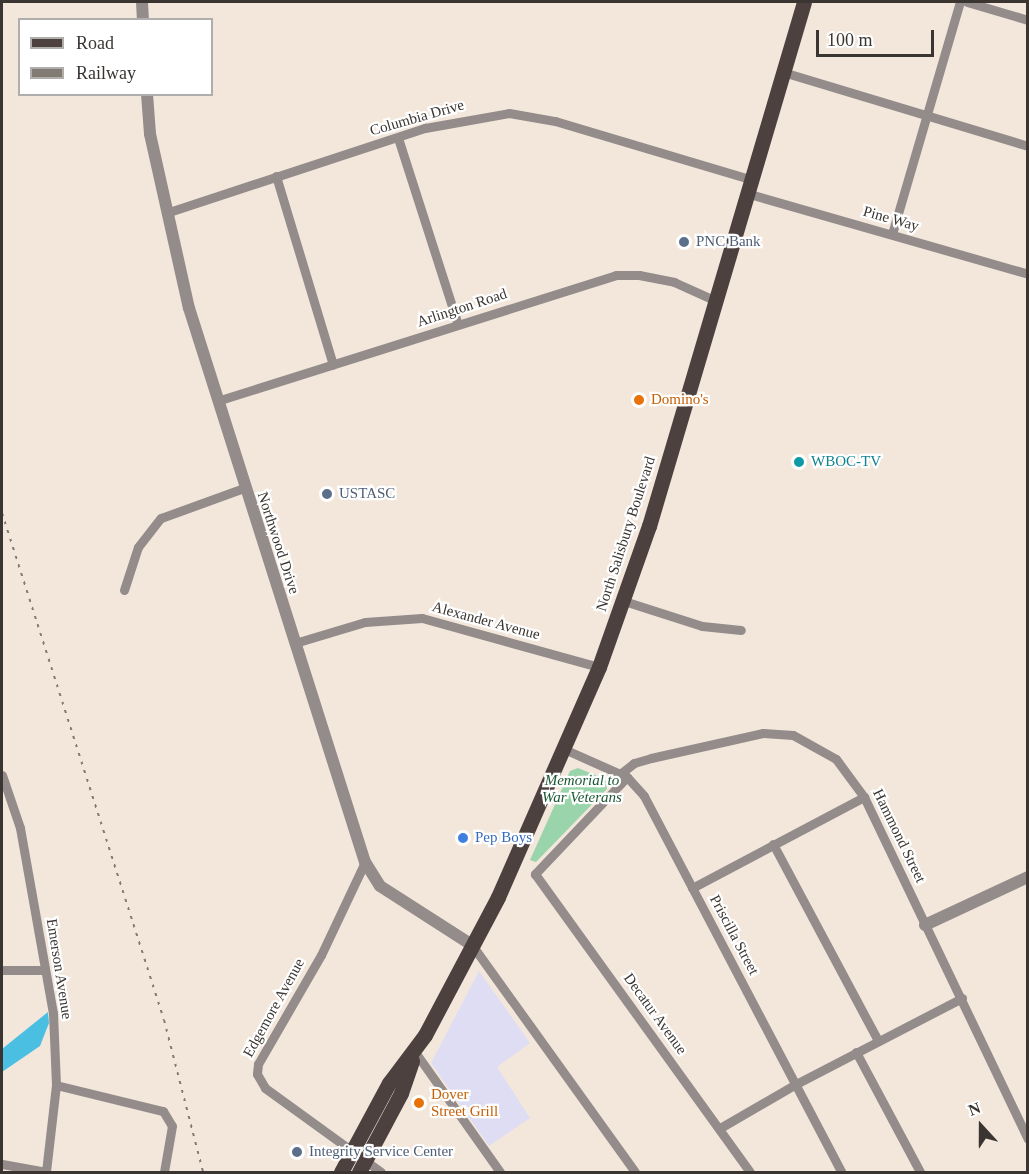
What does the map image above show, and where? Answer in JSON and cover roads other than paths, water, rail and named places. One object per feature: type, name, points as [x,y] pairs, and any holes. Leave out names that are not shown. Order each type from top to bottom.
[{"type":"main road","name":"North Salisbury Boulevard","points":[[341,1173],[359,1161],[401,1093],[415,1052],[472,945],[564,749],[599,667],[624,601],[804,2]]},
{"type":"street","points":[[142,2],[143,18]]},
{"type":"street","points":[[892,234],[960,2]]},
{"type":"street","points":[[967,2],[1028,20]]},
{"type":"street","points":[[783,72],[1028,146]]},
{"type":"street","name":"Northwood Drive","points":[[147,96],[166,213],[217,401],[365,862],[380,886],[472,945]]},
{"type":"street","name":"Columbia Drive","points":[[166,213],[398,138],[488,114],[530,115],[748,186]]},
{"type":"street","points":[[398,138],[458,325]]},
{"type":"street","points":[[276,176],[333,365]]},
{"type":"street","name":"Pine Way","points":[[748,186],[892,234],[1028,274]]},
{"type":"street","name":"Arlington Road","points":[[217,401],[616,275],[639,275],[674,282],[716,301]]},
{"type":"street","points":[[124,590],[138,547],[161,518],[244,488]]},
{"type":"street","points":[[624,601],[702,626],[741,630]]},
{"type":"street","name":"Alexander Avenue","points":[[295,643],[365,622],[422,618],[599,667]]},
{"type":"street","name":"Hammond Street","points":[[535,874],[634,763],[745,736],[777,732],[793,735],[826,751],[854,779],[864,797],[1028,1139]]},
{"type":"street","name":"Priscilla Street","points":[[564,749],[624,776],[645,796],[841,1173]]},
{"type":"street","name":"Emerson Avenue","points":[[2,775],[20,828],[53,1013],[56,1085],[46,1172]]},
{"type":"street","points":[[692,888],[864,797]]},
{"type":"street","points":[[773,844],[878,1041]]},
{"type":"street","name":"Edgemore Avenue","points":[[359,1161],[265,1088],[257,1074],[258,1064],[321,954],[365,862]]},
{"type":"street","name":"Decatur Avenue","points":[[535,874],[720,1128],[750,1173]]},
{"type":"street","points":[[925,925],[1028,877]]},
{"type":"street","points":[[472,945],[635,1173]]},
{"type":"street","points":[[2,970],[45,970]]},
{"type":"street","points":[[720,1128],[796,1083],[962,998]]},
{"type":"street","points":[[415,1052],[500,1173]]},
{"type":"street","points":[[856,1052],[920,1173]]},
{"type":"street","points":[[56,1085],[163,1111],[172,1126],[172,1139],[164,1173]]},
{"type":"street","points":[[359,1161],[381,1173]]},
{"type":"street","points":[[2,1164],[46,1172]]},
{"type":"water","points":[[48,1012],[49,1023],[40,1046],[2,1072],[2,1049]]},
{"type":"railway","points":[[2,513],[164,1020],[203,1172]]},
{"type":"place","name":"PNC Bank","points":[[684,242]]},
{"type":"place","name":"Domino's","points":[[639,400]]},
{"type":"place","name":"WBOC-TV","points":[[799,462]]},
{"type":"place","name":"USTASC","points":[[327,494]]},
{"type":"place","name":"Pep Boys","points":[[463,838]]},
{"type":"place","name":"Dover Street Grill","points":[[419,1103]]},
{"type":"place","name":"Integrity Service Center","points":[[297,1152]]},
{"type":"park label","name":"Memorial to War Veterans","points":[[582,788]]}]
